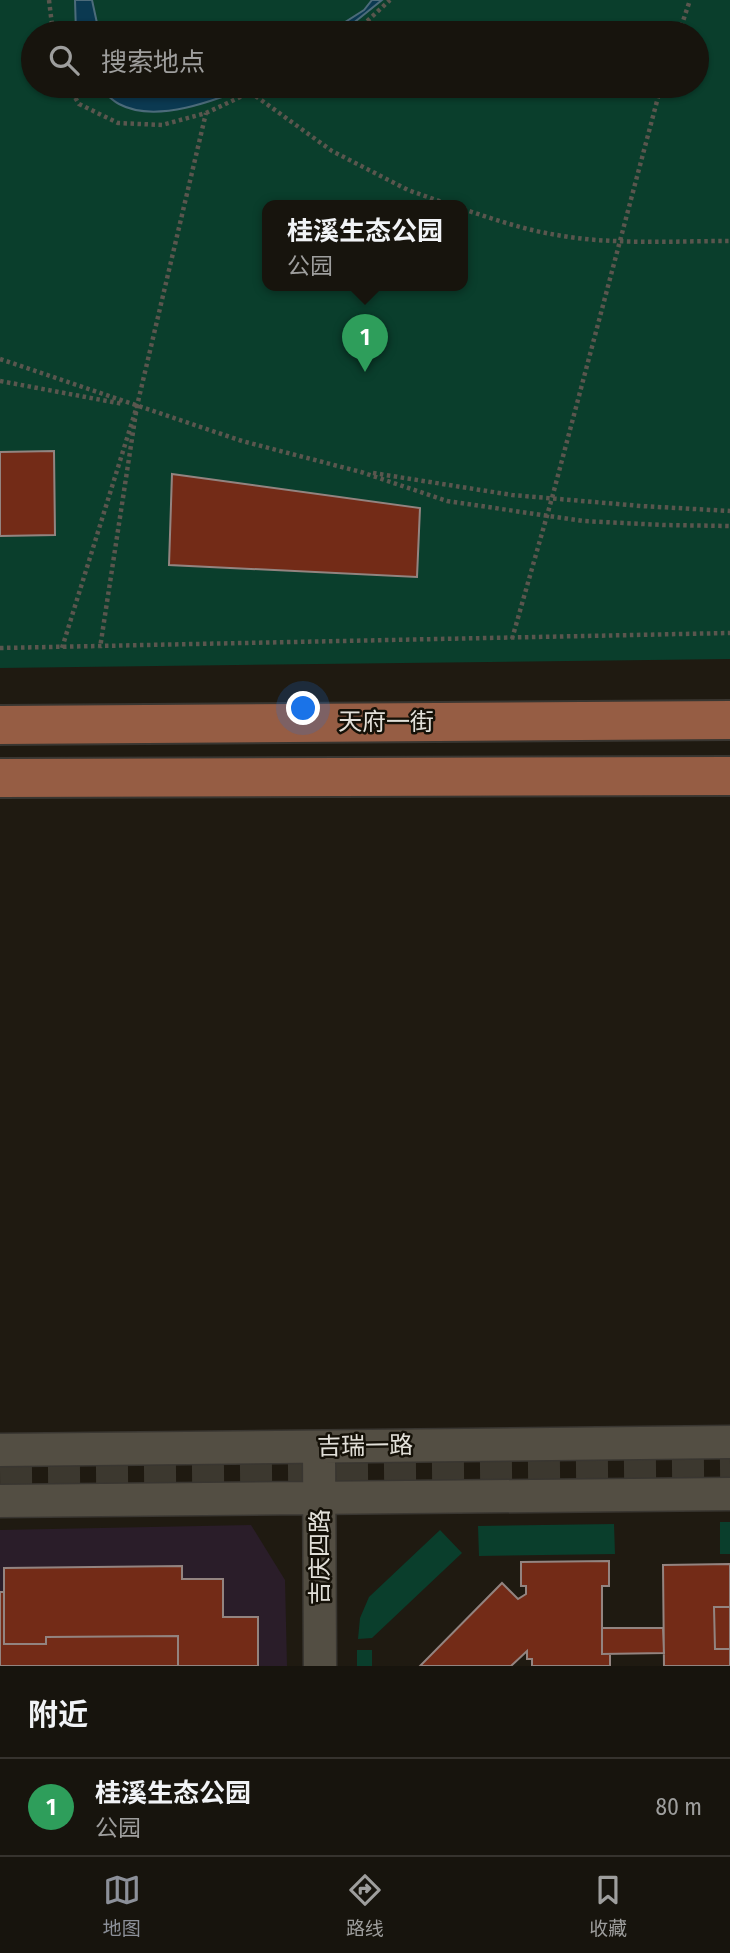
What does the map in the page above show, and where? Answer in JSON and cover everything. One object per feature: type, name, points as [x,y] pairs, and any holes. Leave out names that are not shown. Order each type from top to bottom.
[{"type":"main road","name":"天府一街","points":[[0,725],[730,720]]},
{"type":"main road","points":[[0,778],[730,776]]},
{"type":"street","name":"吉瑞一路","points":[[0,1450],[730,1441]]},
{"type":"street","name":"吉庆四路","points":[[319,1447],[320,1666]]},
{"type":"street","points":[[0,1501],[730,1494]]},
{"type":"path","points":[[49,0],[52,21]]},
{"type":"path","points":[[367,21],[390,0]]},
{"type":"path","points":[[683,21],[691,0]]},
{"type":"path","points":[[75,98],[79,104],[118,123],[162,125],[206,113],[237,98]]},
{"type":"path","points":[[258,98],[332,151],[408,190],[436,200]]},
{"type":"path","points":[[512,639],[658,98]]},
{"type":"path","points":[[62,648],[137,406],[206,113]]},
{"type":"path","points":[[468,211],[557,236],[619,241],[730,241]]},
{"type":"path","points":[[0,359],[242,441],[361,472],[447,500],[546,516],[623,523],[730,526]]},
{"type":"path","points":[[0,381],[137,406]]},
{"type":"path","points":[[100,648],[137,406]]},
{"type":"path","points":[[361,472],[513,495],[730,512]]},
{"type":"path","points":[[0,649],[730,633]]},
{"type":"shaded area","points":[[251,1525],[285,1580],[287,1666],[0,1666],[0,1530]]},
{"type":"green space","points":[[0,0],[730,0],[730,659],[0,668]]},
{"type":"green space","points":[[720,1522],[730,1522],[730,1554],[720,1554]]},
{"type":"green space","points":[[614,1524],[615,1554],[479,1556],[478,1526]]},
{"type":"green space","points":[[440,1530],[462,1553],[372,1638],[358,1639],[360,1618],[369,1597]]},
{"type":"green space","points":[[357,1650],[372,1650],[372,1666],[357,1666]]},
{"type":"water","points":[[75,0],[92,0],[97,21],[76,21]]},
{"type":"water","points":[[372,0],[382,0],[356,21],[347,21],[364,10]]},
{"type":"water","points":[[110,98],[221,98],[168,111],[134,110]]},
{"type":"building","points":[[54,451],[55,535],[0,536],[0,452]]},
{"type":"building","points":[[172,474],[420,508],[417,577],[169,565]]},
{"type":"building","points":[[609,1561],[609,1586],[602,1586],[602,1654],[610,1654],[610,1666],[532,1666],[532,1659],[527,1659],[527,1651],[511,1666],[420,1666],[502,1583],[518,1599],[526,1594],[526,1586],[521,1586],[521,1562]]},
{"type":"building","points":[[730,1564],[730,1607],[714,1607],[715,1649],[730,1649],[730,1666],[664,1666],[663,1565]]},
{"type":"building","points":[[182,1566],[182,1579],[223,1579],[223,1617],[258,1617],[258,1666],[178,1666],[178,1636],[46,1637],[46,1644],[4,1644],[4,1568]]},
{"type":"building","points":[[0,1592],[4,1592],[4,1644],[46,1644],[46,1637],[178,1636],[178,1666],[0,1666]]},
{"type":"building","points":[[714,1607],[730,1607],[730,1649],[715,1649]]},
{"type":"building","points":[[602,1628],[663,1628],[664,1653],[602,1654]]},
{"type":"tunnel","points":[[0,1471],[730,1464]]},
{"type":"place","name":"桂溪生态公园","points":[[365,372]]}]
